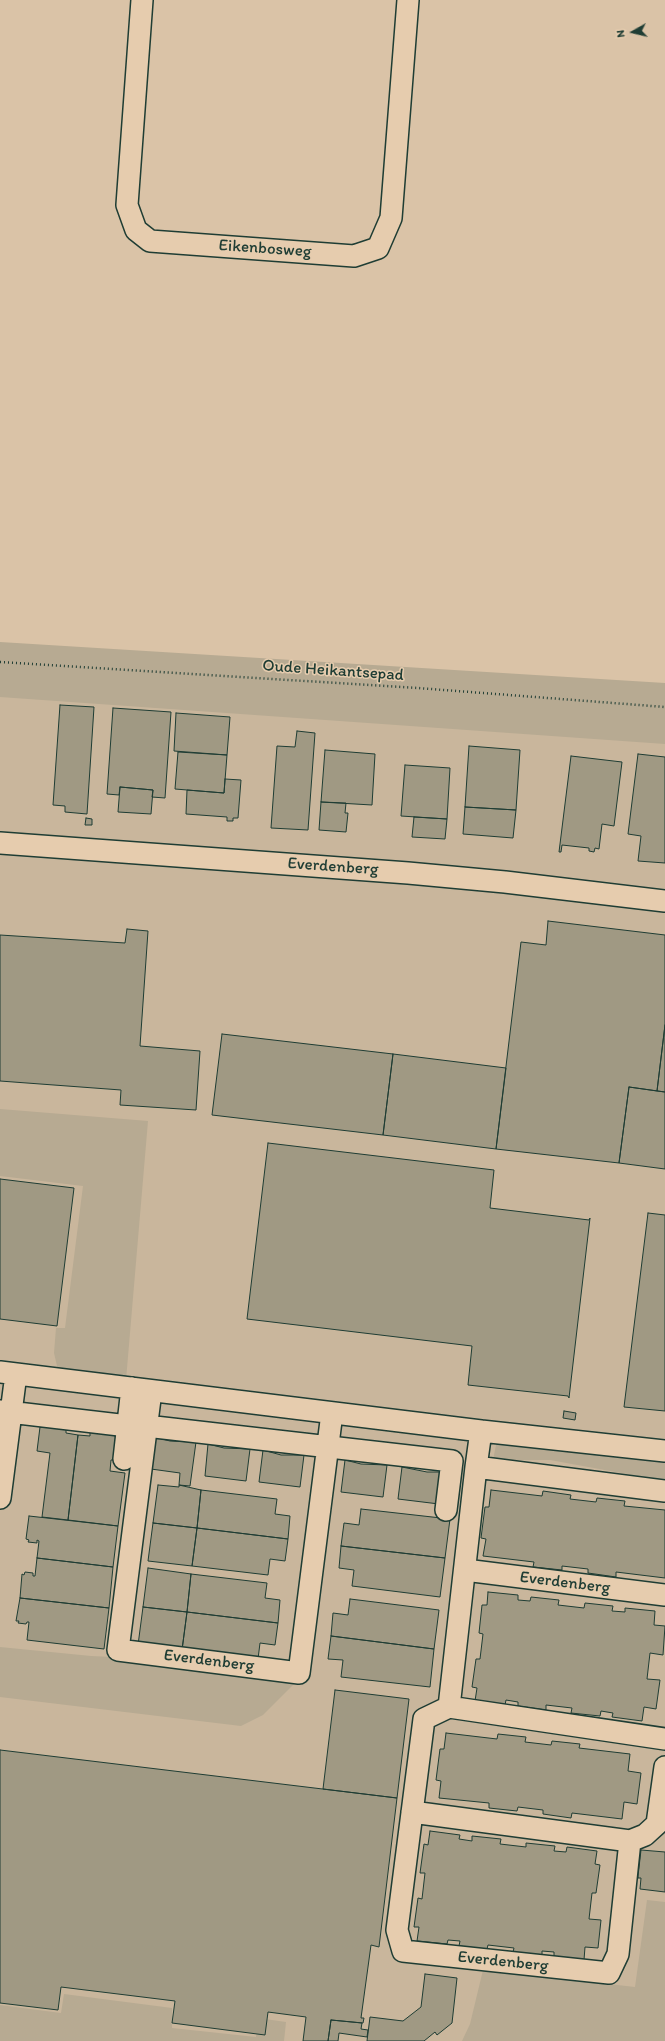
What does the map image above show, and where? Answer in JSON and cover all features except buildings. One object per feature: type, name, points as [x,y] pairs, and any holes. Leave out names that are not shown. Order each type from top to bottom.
[{"type":"street","name":"Eikenbosweg","points":[[142,0],[127,205],[136,230],[150,241],[354,256],[378,248],[391,218],[408,0]]},
{"type":"street","name":"Everdenberg","points":[[0,843],[408,873],[505,882],[665,901]]},
{"type":"street","points":[[0,1498],[8,1373],[481,1431],[665,1451]]},
{"type":"street","points":[[124,1459],[137,1426],[141,1389]]},
{"type":"street","points":[[5,1412],[452,1461],[446,1510]]},
{"type":"street","name":"Everdenberg","points":[[137,1426],[118,1650],[299,1673],[332,1413]]},
{"type":"street","points":[[481,1431],[449,1707],[665,1739]]},
{"type":"street","points":[[476,1467],[665,1491]]},
{"type":"street","name":"Everdenberg","points":[[465,1570],[665,1595]]},
{"type":"street","name":"Everdenberg","points":[[449,1707],[424,1720],[397,1930],[402,1951],[609,1973],[618,1954],[630,1841]]},
{"type":"street","points":[[412,1812],[630,1841],[645,1835],[657,1824],[665,1767]]},
{"type":"path","name":"Oude Heikantsepad","points":[[0,662],[418,688],[665,707]]},
{"type":"shaded area","points":[[0,642],[665,683],[665,744],[0,697]]},
{"type":"shaded area","points":[[0,680],[665,725],[665,2041],[0,2041]]},
{"type":"shaded area","points":[[0,1109],[148,1121],[126,1380],[61,1372],[57,1366],[54,1353],[56,1328],[65,1328],[83,1186],[0,1176]]},
{"type":"shaded area","points":[[497,1440],[665,1462],[665,1481],[550,1460],[493,1460]]},
{"type":"shaded area","points":[[0,1647],[91,1656],[135,1658],[300,1678],[263,1715],[241,1726],[0,1697]]},
{"type":"shaded area","points":[[647,1900],[665,1902],[665,2041],[462,2041],[470,2024],[483,1970],[635,1987]]},
{"type":"shaded area","points":[[64,1994],[172,2008],[172,2028],[256,2037],[258,2018],[286,2022],[284,2041],[0,2041],[0,2005],[61,2013]]}]
